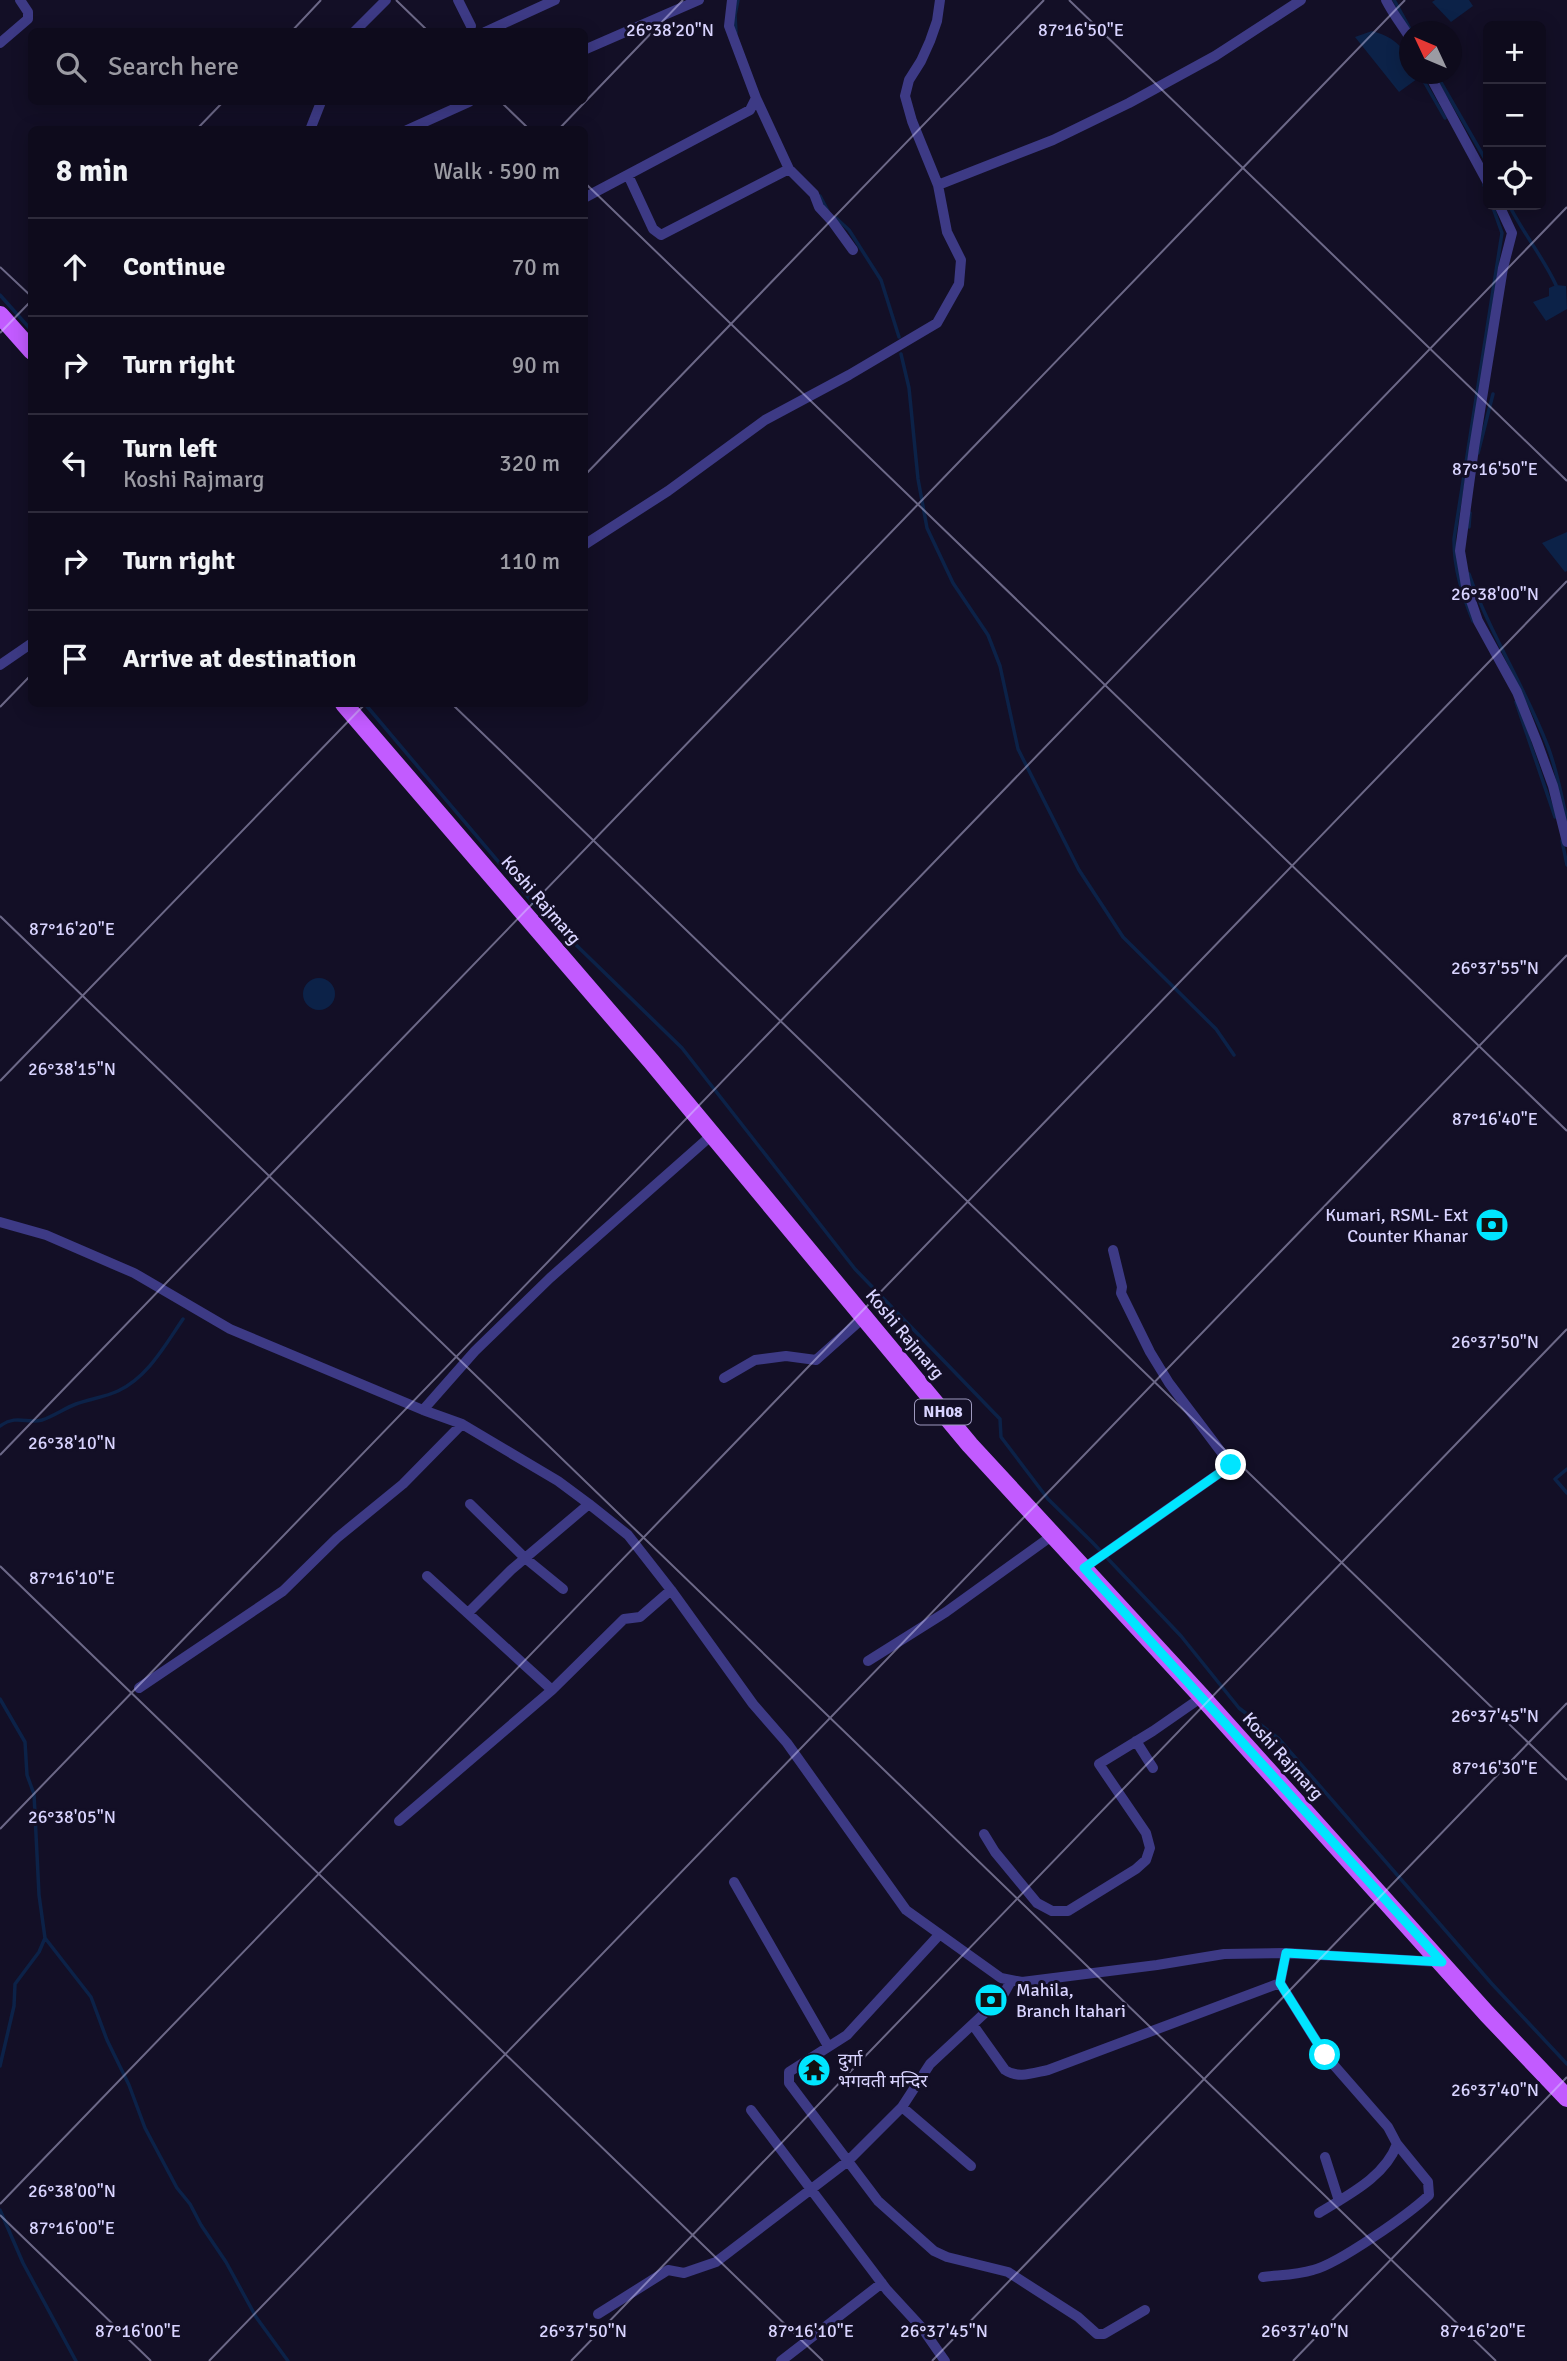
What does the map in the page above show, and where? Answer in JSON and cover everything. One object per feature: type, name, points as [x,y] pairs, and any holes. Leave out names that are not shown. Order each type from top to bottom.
[{"type":"main road","points":[[0,315],[28,346]]},
{"type":"main road","name":"Koshi Rajmarg","points":[[347,707],[713,1134],[970,1445],[1202,1697],[1487,2014],[1567,2098]]},
{"type":"street","points":[[0,44],[28,19],[28,12],[20,0]]},
{"type":"street","points":[[358,28],[386,0]]},
{"type":"street","points":[[458,0],[478,28]]},
{"type":"street","points":[[484,28],[555,0]]},
{"type":"street","points":[[588,48],[699,0]]},
{"type":"street","points":[[732,0],[729,26],[789,169],[814,194],[819,207],[832,220],[853,250]]},
{"type":"street","points":[[588,542],[668,491],[765,420],[937,323],[959,284],[961,260],[947,232],[938,185],[912,121],[905,96],[909,80],[930,41],[940,0]]},
{"type":"street","points":[[938,185],[1053,140],[1129,103],[1215,56],[1301,0]]},
{"type":"street","points":[[1386,0],[1394,16],[1400,21]]},
{"type":"street","points":[[1434,84],[1483,174]]},
{"type":"street","points":[[588,196],[750,110],[757,98]]},
{"type":"street","points":[[312,126],[320,105]]},
{"type":"street","points":[[416,126],[462,105]]},
{"type":"street","points":[[628,175],[653,229],[661,235],[789,169]]},
{"type":"street","points":[[1501,210],[1512,233],[1503,268],[1460,551],[1466,586],[1478,621],[1517,692],[1532,729],[1552,786],[1567,842]]},
{"type":"street","points":[[0,665],[28,646]]},
{"type":"street","points":[[423,1410],[475,1351],[550,1278],[713,1134]]},
{"type":"street","points":[[0,1222],[46,1235],[135,1273],[230,1329],[423,1410],[463,1424],[558,1481],[589,1504],[628,1535],[671,1590],[752,1704],[787,1743],[906,1910],[1001,1978],[1022,1982],[1224,1954],[1286,1953],[1442,1962]]},
{"type":"street","points":[[1084,1568],[1231,1465],[1150,1352],[1121,1293],[1122,1286],[1113,1250]]},
{"type":"street","points":[[724,1378],[755,1360],[786,1356],[816,1360],[863,1318]]},
{"type":"street","points":[[139,1688],[283,1591],[337,1538],[403,1484],[463,1424]]},
{"type":"street","points":[[470,1504],[563,1590]]},
{"type":"street","points":[[468,1613],[589,1504]]},
{"type":"street","points":[[868,1661],[946,1612],[1053,1535]]},
{"type":"street","points":[[428,1576],[552,1690]]},
{"type":"street","points":[[399,1821],[552,1690],[624,1619],[640,1617],[671,1590]]},
{"type":"street","points":[[984,1834],[995,1852],[1037,1903],[1052,1911],[1068,1911],[1136,1869],[1146,1860],[1150,1848],[1146,1833],[1099,1764],[1202,1697]]},
{"type":"street","points":[[1136,1741],[1153,1768]]},
{"type":"street","points":[[734,1881],[828,2046]]},
{"type":"street","points":[[940,1935],[847,2035],[789,2072],[788,2079],[878,2201],[934,2251],[947,2257],[1008,2272],[1078,2317],[1097,2334],[1104,2334],[1146,2310]]},
{"type":"street","points":[[1263,2277],[1314,2270],[1340,2257],[1416,2208],[1429,2195],[1428,2182],[1397,2144],[1388,2127],[1325,2055],[1280,1983],[1286,1953]]},
{"type":"street","points":[[598,2314],[668,2270],[684,2273],[716,2262],[848,2161],[902,2107],[930,2064],[1002,1997],[1011,1981]]},
{"type":"street","points":[[973,2025],[1005,2070],[1012,2075],[1020,2075],[1048,2070],[1280,1983]]},
{"type":"street","points":[[902,2107],[971,2166]]},
{"type":"street","points":[[751,2110],[882,2283],[922,2328],[945,2361]]},
{"type":"street","points":[[1319,2213],[1380,2172],[1392,2157],[1397,2144]]},
{"type":"street","points":[[1325,2157],[1339,2201]]},
{"type":"street","points":[[781,2361],[882,2283]]},
{"type":"water","points":[[1469,0],[1473,6],[1450,21],[1432,2]]},
{"type":"water","points":[[1372,31],[1399,45],[1399,84],[1410,84],[1399,92],[1355,37]]},
{"type":"water","points":[[1556,285],[1566,286],[1567,309],[1546,321],[1533,302],[1549,296],[1549,288]]},
{"type":"water","points":[[1567,532],[1567,571],[1565,572],[1542,543]]},
{"type":"water","points":[[319,978],[330,983],[335,994],[330,1005],[319,1010],[308,1005],[303,994],[308,983]]},
{"type":"waterway","points":[[736,33],[738,0]]},
{"type":"waterway","points":[[1394,0],[1406,21]]},
{"type":"waterway","points":[[1426,84],[1445,118]]},
{"type":"waterway","points":[[1442,84],[1483,155]]},
{"type":"waterway","points":[[820,196],[828,211]]},
{"type":"waterway","points":[[1473,621],[1459,581],[1454,539],[1502,233],[1494,210]]},
{"type":"waterway","points":[[1512,210],[1556,285]]},
{"type":"waterway","points":[[836,218],[849,230],[881,280],[899,337]]},
{"type":"waterway","points":[[0,295],[28,326]]},
{"type":"waterway","points":[[901,354],[909,388],[918,479],[927,528],[953,583],[988,635],[1000,666],[1018,749],[1079,870],[1123,937],[1216,1029],[1234,1055]]},
{"type":"waterway","points":[[1478,453],[1493,394]]},
{"type":"waterway","points":[[1469,527],[1470,513]]},
{"type":"waterway","points":[[1469,574],[1548,747],[1567,821]]},
{"type":"waterway","points":[[1516,702],[1555,817]]},
{"type":"waterway","points":[[368,707],[535,905],[682,1048],[855,1269],[1000,1419],[1001,1437],[1048,1499],[1181,1636],[1239,1708],[1279,1739],[1492,1984],[1567,2064]]},
{"type":"waterway","points":[[1562,841],[1567,865]]},
{"type":"waterway","points":[[0,1426],[17,1420],[42,1420],[76,1404],[113,1393],[129,1385],[147,1369],[183,1319]]},
{"type":"waterway","points":[[1567,1469],[1555,1479],[1567,1493]]},
{"type":"waterway","points":[[0,1699],[25,1742],[27,1775],[34,1794],[39,1895],[45,1938],[39,1952],[15,1984],[14,2006],[0,2066]]},
{"type":"waterway","points":[[45,1938],[91,1997],[145,2128],[177,2188],[226,2262],[256,2317],[288,2361]]},
{"type":"waterway","points":[[0,2210],[23,2263],[76,2361]]},
{"type":"place","name":"Kumari, RSML- Ext Counter Khanar","points":[[1492,1225]]},
{"type":"place","name":"Mahila, Branch Itahari","points":[[991,2000]]},
{"type":"place","name":"दुर्गा भगवती मन्दिर","points":[[814,2070]]},
{"type":"route","points":[[1231,1465],[1084,1568],[1442,1962],[1286,1953],[1280,1983],[1325,2055]]}]
